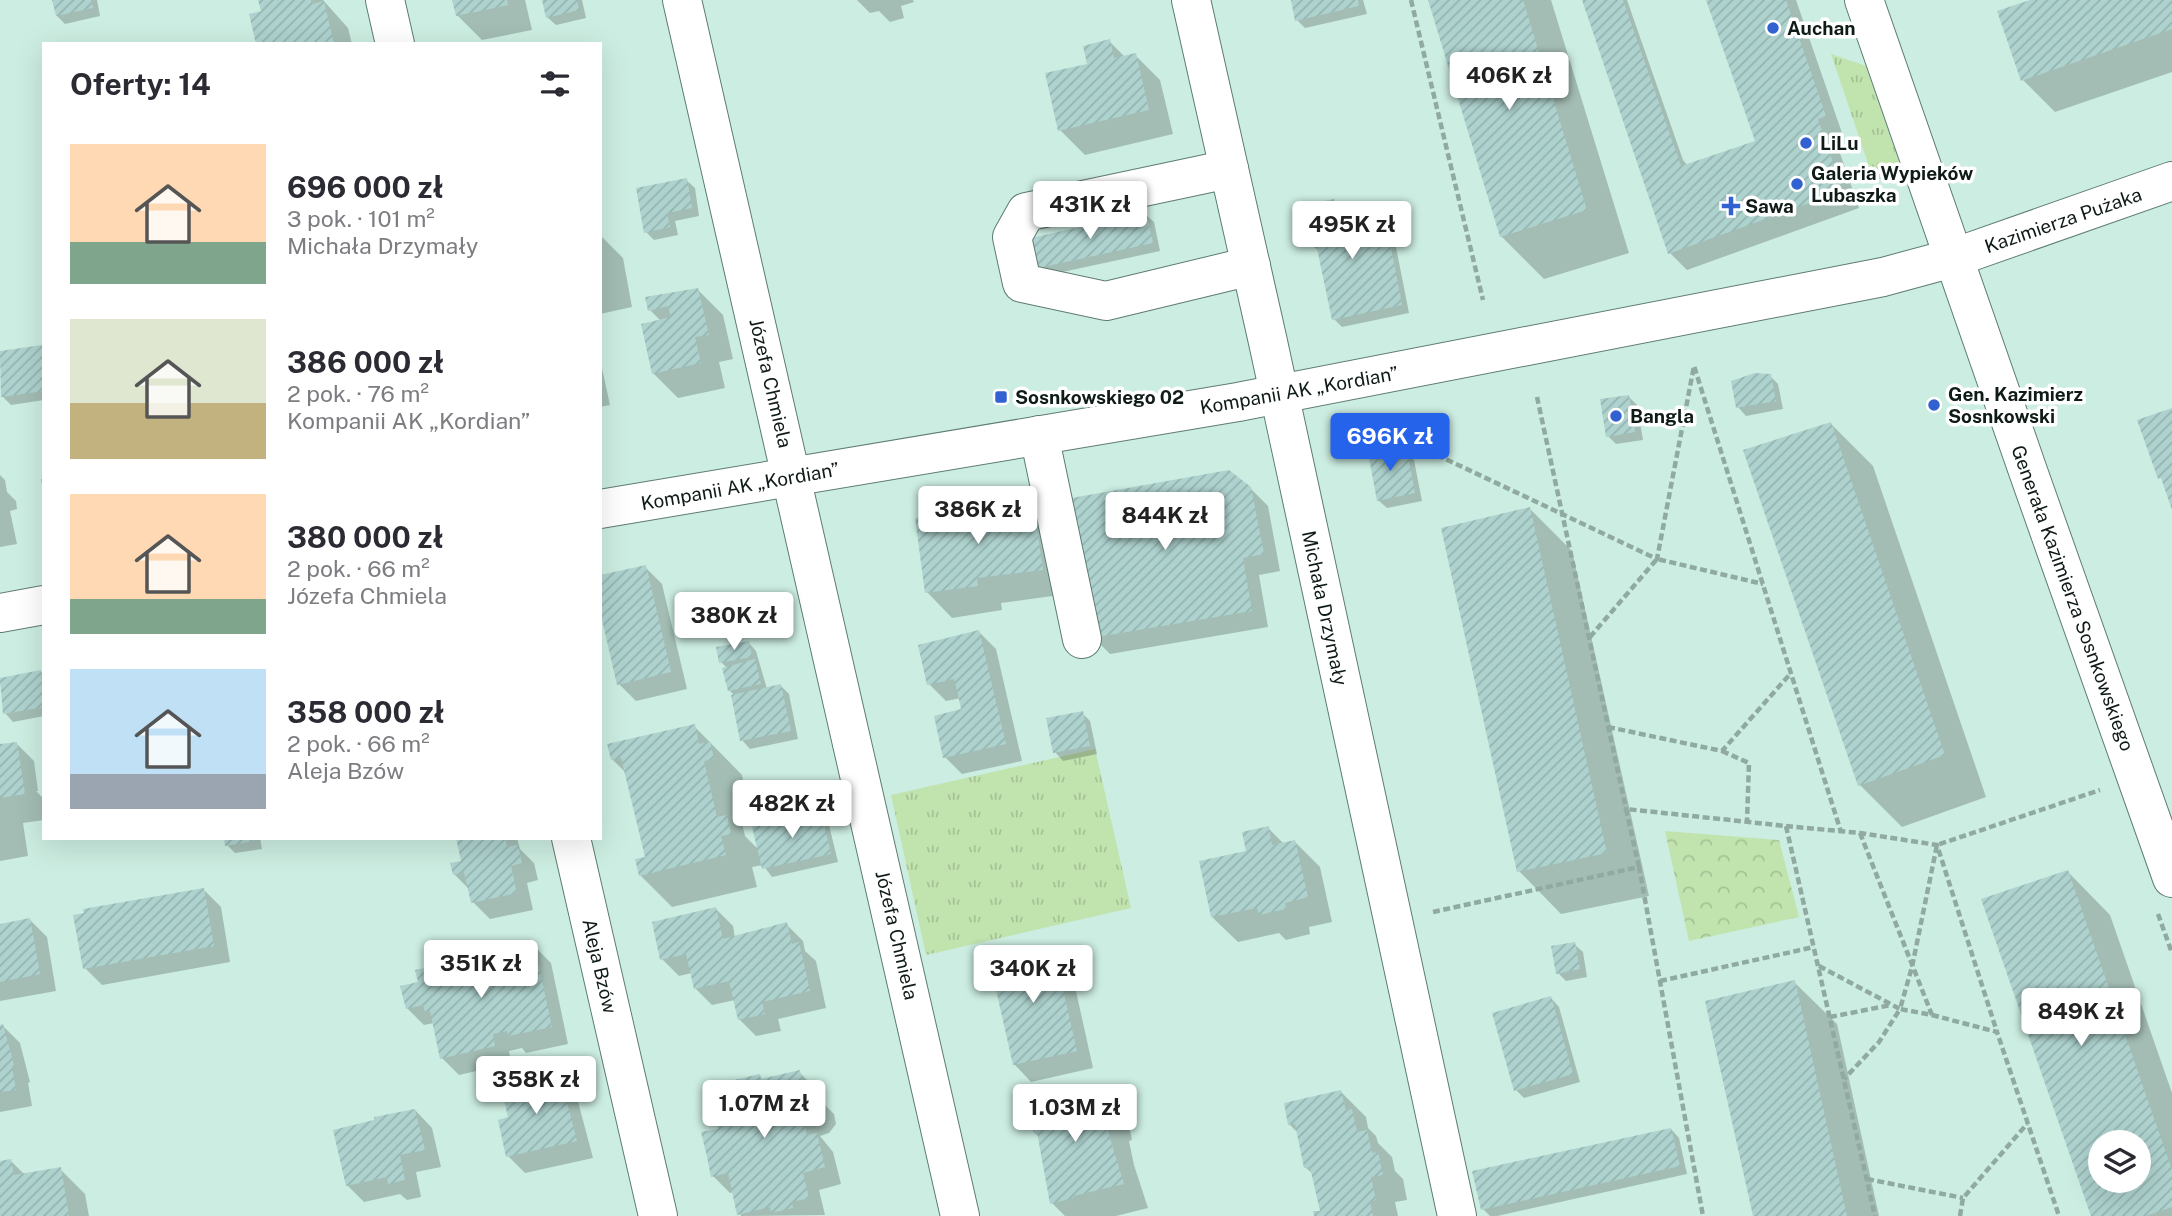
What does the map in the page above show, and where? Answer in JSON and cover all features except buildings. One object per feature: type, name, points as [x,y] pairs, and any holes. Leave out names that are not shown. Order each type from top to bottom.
[{"type":"street","points":[[385,0],[395,42]]},
{"type":"street","name":"Józefa Chmiela","points":[[682,0],[960,1216]]},
{"type":"street","name":"Michała Drzymały","points":[[1191,0],[1457,1216]]},
{"type":"street","name":"Generała Kazimierza Sosnkowskiego","points":[[1864,0],[2172,878]]},
{"type":"street","points":[[1230,169],[1026,212],[1012,237],[1019,271],[1022,283],[1106,302],[1251,266]]},
{"type":"street","name":"Kazimierza Pużaka","points":[[1953,258],[2172,181]]},
{"type":"street","name":"Kompanii AK „Kordian”","points":[[602,509],[1279,395],[1883,277],[1953,258]]},
{"type":"street","points":[[1039,435],[1082,639]]},
{"type":"street","points":[[0,613],[42,605]]},
{"type":"street","name":"Aleja Bzów","points":[[571,840],[658,1216]]},
{"type":"path","points":[[1411,0],[1483,300]]},
{"type":"path","points":[[1589,638],[1657,559],[1694,366],[1841,832]]},
{"type":"path","points":[[1537,397],[1639,867],[1703,1216]]},
{"type":"path","points":[[1380,428],[1657,559],[1763,584]]},
{"type":"path","points":[[1722,751],[1791,673]]},
{"type":"path","points":[[1608,727],[1722,751],[1749,764],[1747,822]]},
{"type":"path","points":[[1626,809],[1860,833],[1937,845],[2100,789]]},
{"type":"path","points":[[1786,826],[1875,1216]]},
{"type":"path","points":[[1860,833],[1932,1015]]},
{"type":"path","points":[[1844,1079],[1879,1042],[1900,1009],[1912,967],[1937,845]]},
{"type":"path","points":[[1937,845],[2059,1216]]},
{"type":"path","points":[[1431,912],[1639,867]]},
{"type":"path","points":[[1660,981],[1814,947]]},
{"type":"path","points":[[1818,966],[1900,1009],[1997,1032]]},
{"type":"path","points":[[1830,1017],[1892,1004]]},
{"type":"path","points":[[1960,1216],[1963,1198],[2028,1124]]},
{"type":"path","points":[[1867,1179],[1963,1198]]},
{"type":"green space","points":[[1831,54],[1866,66],[1902,171],[1874,181]]},
{"type":"green space","points":[[1095,749],[1131,908],[926,955],[891,795]]},
{"type":"green space","points":[[1665,831],[1779,840],[1799,917],[1689,941]]},
{"type":"place","name":"Auchan","points":[[1773,28]]},
{"type":"place","name":"LiLu","points":[[1806,143]]},
{"type":"place","name":"Galeria Wypieków Lubaszka","points":[[1797,184]]},
{"type":"place","name":"Sawa","points":[[1731,206]]},
{"type":"place","name":"Sosnkowskiego 02","points":[[1001,397]]},
{"type":"place","name":"Gen. Kazimierz Sosnkowski","points":[[1934,405]]},
{"type":"place","name":"Bangla","points":[[1616,416]]}]
